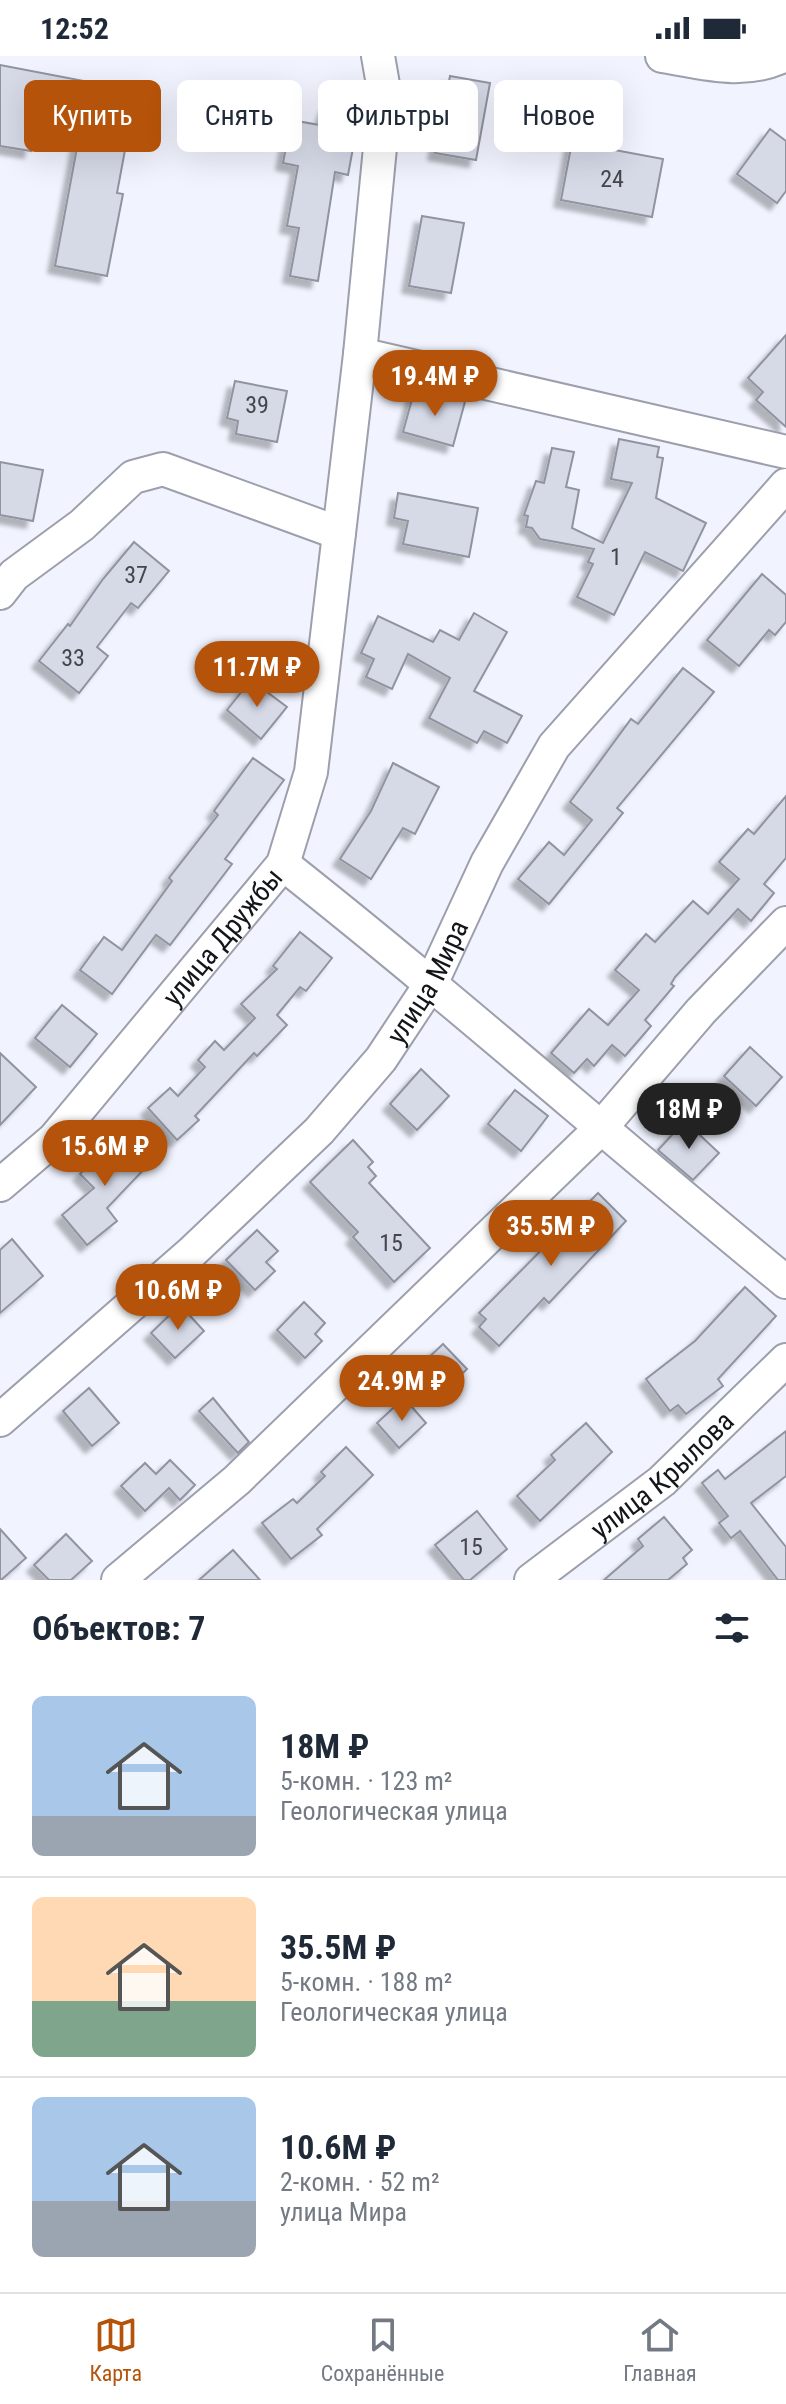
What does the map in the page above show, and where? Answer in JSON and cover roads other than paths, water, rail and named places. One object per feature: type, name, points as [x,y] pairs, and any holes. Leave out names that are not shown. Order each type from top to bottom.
[{"type":"street","name":"улица Дружбы","points":[[0,1185],[54,1139],[283,864],[311,772],[360,354],[385,96],[378,56]]},
{"type":"street","points":[[662,56],[755,68],[783,56]]},
{"type":"street","points":[[360,354],[786,452]]},
{"type":"street","points":[[0,593],[14,575],[82,525],[133,477],[163,469],[339,533]]},
{"type":"street","name":"улица Мира","points":[[0,1420],[192,1252],[319,1131],[381,1059],[432,982],[487,863],[554,746],[786,485]]},
{"type":"street","points":[[283,864],[432,982],[599,1130],[786,1282]]},
{"type":"street","points":[[118,1580],[237,1480],[599,1130],[701,1011],[786,923]]},
{"type":"street","name":"улица Крылова","points":[[531,1580],[662,1481],[786,1360]]}]
